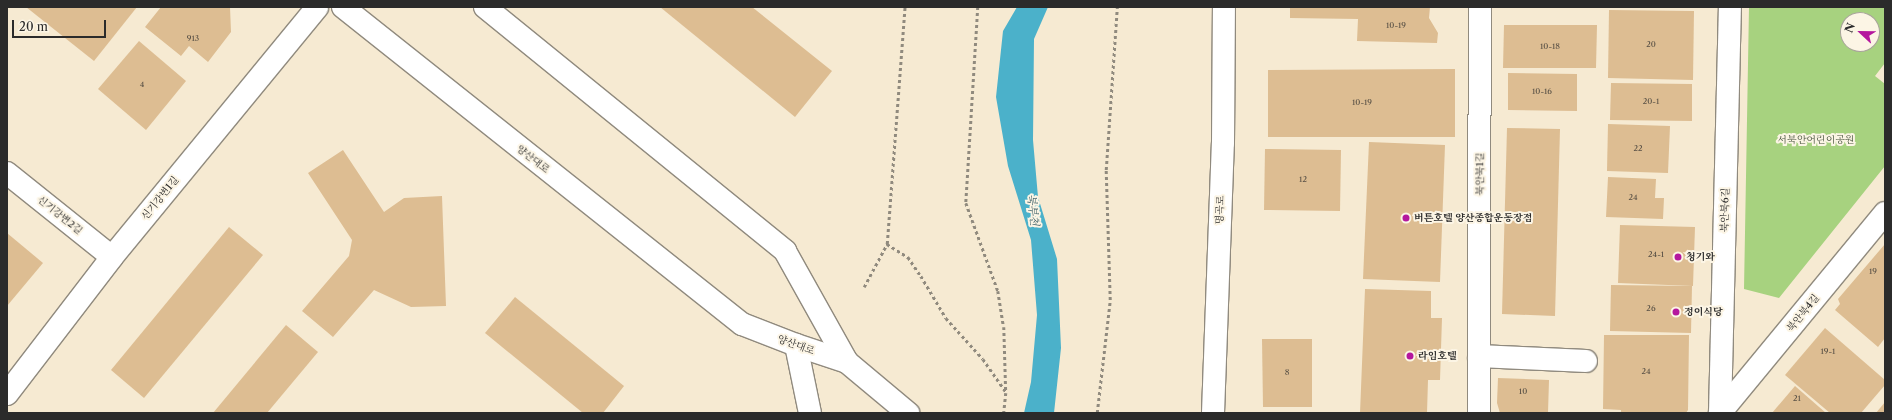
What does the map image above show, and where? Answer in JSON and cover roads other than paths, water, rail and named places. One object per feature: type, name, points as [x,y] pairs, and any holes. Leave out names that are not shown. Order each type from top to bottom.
[{"type":"street","name":"신기강변1길","points":[[7,394],[112,256],[317,7]]},
{"type":"street","name":"양산대로","points":[[343,7],[742,324],[796,345],[847,362]]},
{"type":"street","points":[[485,7],[785,251],[847,362],[908,413]]},
{"type":"street","name":"명곡로","points":[[1213,413],[1223,143],[1224,7]]},
{"type":"street","name":"북안북1길","points":[[1479,413],[1480,7]]},
{"type":"street","name":"북안북6길","points":[[1720,413],[1730,7]]},
{"type":"street","name":"신기강변2길","points":[[7,173],[112,256]]},
{"type":"street","name":"북안북4길","points":[[1720,413],[1885,213]]},
{"type":"street","points":[[796,345],[810,413]]},
{"type":"street","points":[[1479,356],[1586,361]]},
{"type":"water","name":"북부천","points":[[1017,7],[1048,7],[1034,39],[1033,140],[1038,197],[1057,259],[1061,348],[1054,413],[1024,413],[1031,382],[1037,315],[1031,240],[1008,166],[996,97],[1003,31]]},
{"type":"place","name":"버튼호텔 양산종합운동장점","points":[[1406,218]]},
{"type":"place","name":"청기와","points":[[1678,257]]},
{"type":"place","name":"정이식당","points":[[1676,312]]},
{"type":"place","name":"라임호텔","points":[[1410,356]]},
{"type":"park label","name":"서북안어린이공원","points":[[1816,140]]}]
